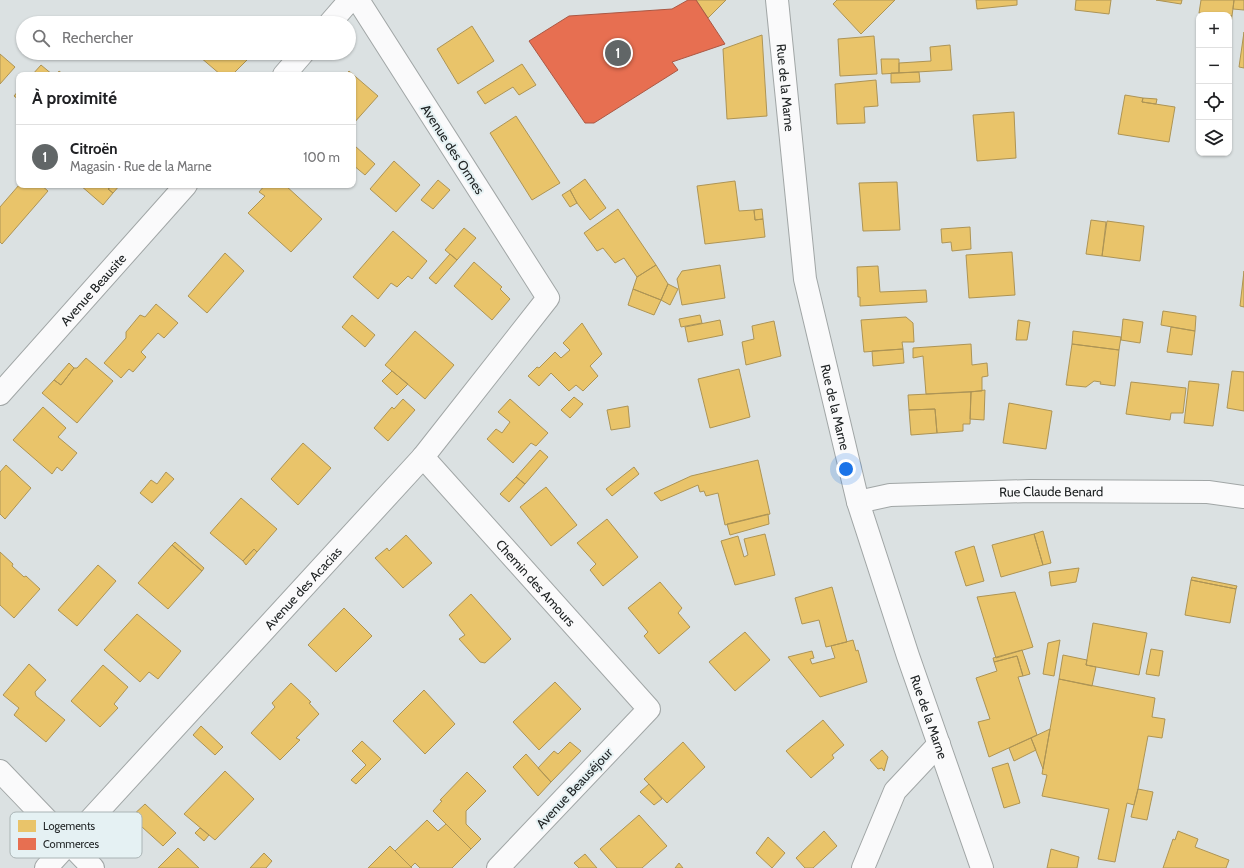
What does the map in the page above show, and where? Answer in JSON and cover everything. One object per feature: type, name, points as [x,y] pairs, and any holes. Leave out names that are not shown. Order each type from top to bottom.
[{"type":"street","points":[[336,16],[350,0]]},
{"type":"street","name":"Avenue des Ormes","points":[[358,0],[548,298]]},
{"type":"street","name":"Rue de la Marne","points":[[777,0],[805,279],[858,502],[908,656],[982,868]]},
{"type":"street","points":[[287,72],[297,60]]},
{"type":"street","name":"Avenue Beausite","points":[[0,394],[183,188]]},
{"type":"street","name":"Avenue des Acacias","points":[[96,812],[423,457],[548,298]]},
{"type":"street","name":"Chemin des Amours","points":[[423,457],[649,709]]},
{"type":"street","name":"Rue Claude Benard","points":[[858,502],[890,495],[1030,491],[1208,492],[1244,497]]},
{"type":"street","name":"Avenue Beauséjour","points":[[498,868],[649,709]]},
{"type":"street","points":[[863,868],[895,791],[939,744]]},
{"type":"street","points":[[0,771],[39,812]]},
{"type":"street","name":"Avenue des Acacias","points":[[46,868],[54,858]]},
{"type":"street","points":[[83,858],[93,868]]},
{"type":"building: Logements","points":[[696,0],[726,0],[708,18]]},
{"type":"building: Logements","points":[[837,0],[895,0],[861,34],[833,4]]},
{"type":"building: Logements","points":[[976,0],[1017,0],[1017,5],[977,9]]},
{"type":"building: Logements","points":[[1076,0],[1111,0],[1109,14],[1075,10]]},
{"type":"building: Logements","points":[[1156,0],[1182,0],[1181,4]]},
{"type":"building: Logements","points":[[1201,0],[1234,0],[1232,16],[1232,12],[1199,12]]},
{"type":"building: Logements","points":[[1234,0],[1244,0],[1244,10],[1233,9]]},
{"type":"building: Logements","points":[[472,26],[494,61],[458,84],[437,49]]},
{"type":"building: Logements","points":[[1244,32],[1244,68],[1239,67]]},
{"type":"building: Logements","points":[[762,35],[767,116],[727,119],[723,49]]},
{"type":"building: Logements","points":[[874,36],[877,74],[840,76],[838,39]]},
{"type":"building: Logements","points":[[950,45],[952,70],[899,73],[899,63],[931,61],[930,47]]},
{"type":"building: Logements","points":[[0,54],[15,67],[0,84]]},
{"type":"building: Logements","points":[[881,59],[899,59],[899,73],[882,74]]},
{"type":"building: Logements","points":[[204,60],[247,60],[235,72],[218,72]]},
{"type":"building: Logements","points":[[522,64],[536,85],[519,95],[513,87],[485,104],[477,92]]},
{"type":"building: Logements","points":[[41,65],[49,72],[35,72]]},
{"type":"building: Logements","points":[[919,72],[920,82],[891,83],[891,73]]},
{"type":"building: Logements","points":[[356,77],[378,96],[356,121]]},
{"type":"building: Logements","points":[[876,80],[878,106],[864,107],[865,123],[837,124],[835,84]]},
{"type":"building: Logements","points":[[1125,95],[1143,98],[1142,102],[1175,107],[1169,142],[1118,134]]},
{"type":"building: Logements","points":[[1143,98],[1157,99],[1156,104],[1142,102]]},
{"type":"building: Logements","points":[[1014,112],[1016,158],[977,161],[973,115]]},
{"type":"building: Logements","points":[[516,116],[560,183],[532,200],[490,133]]},
{"type":"building: Logements","points":[[356,147],[375,164],[365,175],[356,168]]},
{"type":"building: Logements","points":[[394,161],[420,185],[396,212],[370,189]]},
{"type":"building: Logements","points":[[585,179],[606,208],[590,220],[577,203],[570,190]]},
{"type":"building: Logements","points":[[438,180],[450,190],[433,209],[421,200]]},
{"type":"building: Logements","points":[[735,181],[739,211],[754,210],[755,220],[763,219],[765,237],[705,244],[697,186]]},
{"type":"building: Logements","points":[[897,182],[900,230],[863,231],[859,183]]},
{"type":"building: Logements","points":[[16,188],[44,188],[48,191],[2,244],[0,242],[0,207]]},
{"type":"building: Logements","points":[[83,188],[109,188],[108,189],[113,193],[103,205]]},
{"type":"building: Logements","points":[[109,188],[117,188],[113,193],[108,189]]},
{"type":"building: Logements","points":[[262,188],[288,188],[322,219],[291,252],[248,213],[265,196],[259,192]]},
{"type":"building: Logements","points":[[570,190],[577,203],[570,207],[562,195]]},
{"type":"building: Logements","points":[[618,209],[656,265],[637,277],[624,258],[615,263],[603,248],[597,251],[584,233]]},
{"type":"building: Logements","points":[[762,209],[763,219],[755,220],[754,210]]},
{"type":"building: Logements","points":[[1091,220],[1106,222],[1102,256],[1086,254]]},
{"type":"building: Logements","points":[[1107,221],[1144,226],[1140,261],[1102,256]]},
{"type":"building: Logements","points":[[970,227],[971,249],[952,251],[951,242],[942,243],[941,229]]},
{"type":"building: Logements","points":[[464,228],[476,238],[457,260],[445,250]]},
{"type":"building: Logements","points":[[393,231],[427,261],[412,279],[408,276],[397,287],[391,283],[378,299],[353,277]]},
{"type":"building: Logements","points":[[1012,252],[1015,295],[969,298],[966,255]]},
{"type":"building: Logements","points":[[225,253],[244,271],[207,313],[188,296]]},
{"type":"building: Logements","points":[[450,254],[457,260],[436,284],[429,278]]},
{"type":"building: Logements","points":[[474,262],[502,287],[500,289],[510,299],[492,320],[454,286]]},
{"type":"building: Logements","points":[[656,265],[668,284],[661,300],[633,289],[637,277]]},
{"type":"building: Logements","points":[[720,265],[725,298],[682,305],[677,279],[682,271]]},
{"type":"building: Logements","points":[[878,266],[880,292],[926,290],[927,302],[860,306],[860,297],[858,297],[857,267]]},
{"type":"building: Logements","points":[[1244,271],[1244,307],[1240,306]]},
{"type":"building: Logements","points":[[668,284],[678,289],[670,305],[661,300]]},
{"type":"building: Logements","points":[[633,289],[661,300],[654,315],[628,305]]},
{"type":"building: Logements","points":[[156,304],[178,323],[164,338],[158,333],[141,352],[146,357],[133,372],[129,369],[121,378],[104,363],[126,338],[126,332],[140,315],[145,317]]},
{"type":"building: Logements","points":[[1163,311],[1196,316],[1195,331],[1161,325]]},
{"type":"building: Logements","points":[[352,315],[375,335],[365,347],[342,327]]},
{"type":"building: Logements","points":[[700,315],[702,323],[681,327],[679,319]]},
{"type":"building: Logements","points":[[906,317],[913,323],[914,342],[902,342],[903,349],[864,352],[861,320]]},
{"type":"building: Logements","points":[[1123,319],[1143,322],[1140,343],[1121,340]]},
{"type":"building: Logements","points":[[720,320],[723,335],[688,342],[685,327]]},
{"type":"building: Logements","points":[[1018,320],[1030,322],[1027,340],[1016,340]]},
{"type":"building: Logements","points":[[774,321],[781,356],[746,365],[742,342],[754,339],[752,326]]},
{"type":"building: Logements","points":[[582,323],[602,354],[590,366],[598,376],[583,391],[576,385],[569,391],[551,373],[539,386],[528,376],[537,367],[539,368],[555,352],[561,358],[570,350],[563,343]]},
{"type":"building: Logements","points":[[1171,327],[1195,331],[1192,355],[1167,352]]},
{"type":"building: Logements","points":[[415,331],[454,365],[425,399],[385,365]]},
{"type":"building: Logements","points":[[1073,331],[1121,337],[1119,350],[1072,344]]},
{"type":"building: Logements","points":[[971,344],[972,365],[987,363],[988,376],[982,377],[982,391],[926,394],[923,356],[913,358],[913,348]]},
{"type":"building: Logements","points":[[1072,344],[1119,350],[1115,386],[1100,384],[1101,382],[1094,381],[1086,387],[1066,385]]},
{"type":"building: Logements","points":[[903,349],[904,363],[873,366],[872,351]]},
{"type":"building: Logements","points":[[86,358],[113,381],[77,423],[42,393],[54,380],[61,385],[74,368],[77,368]]},
{"type":"building: Logements","points":[[69,363],[74,368],[61,385],[54,380]]},
{"type":"building: Logements","points":[[739,369],[750,417],[710,428],[698,379]]},
{"type":"building: Logements","points":[[392,371],[408,384],[397,395],[382,381]]},
{"type":"building: Logements","points":[[1232,371],[1244,372],[1244,411],[1227,408]]},
{"type":"building: Logements","points":[[1189,381],[1219,384],[1213,426],[1184,423]]},
{"type":"building: Logements","points":[[1131,382],[1186,388],[1183,413],[1171,413],[1170,420],[1126,414]]},
{"type":"building: Logements","points":[[985,390],[984,420],[970,419],[971,392]]},
{"type":"building: Logements","points":[[971,392],[970,424],[963,424],[963,431],[937,433],[935,409],[909,410],[908,395]]},
{"type":"building: Logements","points":[[574,397],[583,404],[570,418],[561,410]]},
{"type":"building: Logements","points":[[403,399],[415,410],[388,441],[374,428],[392,407],[394,409]]},
{"type":"building: Logements","points":[[510,399],[548,433],[536,446],[531,443],[513,463],[487,439],[496,429],[502,433],[510,422],[498,412]]},
{"type":"building: Logements","points":[[1009,403],[1052,411],[1046,449],[1003,443]]},
{"type":"building: Logements","points":[[628,406],[630,427],[611,430],[607,410]]},
{"type":"building: Logements","points":[[43,407],[66,428],[58,437],[77,453],[62,471],[57,467],[52,474],[13,440]]},
{"type":"building: Logements","points":[[935,409],[937,433],[911,435],[909,410]]},
{"type":"building: Logements","points":[[303,443],[331,468],[298,505],[271,479]]},
{"type":"building: Logements","points":[[540,450],[548,457],[525,484],[516,477]]},
{"type":"building: Logements","points":[[758,460],[770,514],[725,525],[718,493],[706,496],[704,491],[700,492],[698,485],[661,501],[654,493],[691,476]]},
{"type":"building: Logements","points":[[6,465],[31,488],[5,519],[0,514],[0,472]]},
{"type":"building: Logements","points":[[634,467],[639,474],[612,496],[606,489]]},
{"type":"building: Logements","points":[[166,472],[174,479],[152,503],[140,493],[151,480],[157,484]]},
{"type":"building: Logements","points":[[516,477],[525,484],[509,502],[500,494]]},
{"type":"building: Logements","points":[[546,487],[577,525],[551,546],[520,507]]},
{"type":"building: Logements","points":[[241,498],[277,529],[257,552],[254,549],[243,561],[210,533]]},
{"type":"building: Logements","points":[[768,514],[769,524],[730,535],[727,524]]},
{"type":"building: Logements","points":[[607,519],[638,557],[603,586],[590,570],[596,564],[577,543]]},
{"type":"building: Logements","points":[[1043,531],[1051,563],[1043,565],[1034,534]]},
{"type":"building: Logements","points":[[765,534],[775,575],[735,585],[721,541],[738,536],[744,557],[748,555],[744,539]]},
{"type":"building: Logements","points":[[1034,534],[1043,565],[1001,577],[992,545]]},
{"type":"building: Logements","points":[[406,535],[432,563],[403,588],[375,558],[387,548],[389,551]]},
{"type":"building: Logements","points":[[175,542],[204,568],[202,571],[172,545]]},
{"type":"building: Logements","points":[[172,545],[202,571],[168,609],[138,583]]},
{"type":"building: Logements","points":[[974,546],[984,581],[966,586],[955,552]]},
{"type":"building: Logements","points":[[254,549],[257,552],[246,565],[243,561]]},
{"type":"building: Logements","points":[[0,552],[13,564],[12,566],[40,589],[14,618],[0,605]]},
{"type":"building: Logements","points":[[98,565],[116,581],[77,626],[58,610]]},
{"type":"building: Logements","points":[[1079,568],[1076,582],[1051,586],[1049,572]]},
{"type":"building: Logements","points":[[1192,577],[1237,586],[1236,589],[1191,580]]},
{"type":"building: Logements","points":[[1191,580],[1236,589],[1230,623],[1185,615]]},
{"type":"building: Logements","points":[[660,582],[682,608],[678,613],[690,627],[659,654],[644,636],[648,632],[628,608]]},
{"type":"building: Logements","points":[[832,587],[847,642],[826,647],[819,620],[802,624],[795,598]]},
{"type":"building: Logements","points":[[1015,592],[1033,647],[996,658],[977,597]]},
{"type":"building: Logements","points":[[471,594],[511,639],[485,663],[480,662],[459,639],[465,635],[449,615]]},
{"type":"building: Logements","points":[[344,608],[372,636],[336,672],[308,645]]},
{"type":"building: Logements","points":[[137,614],[181,651],[158,679],[149,672],[140,682],[104,650]]},
{"type":"building: Logements","points":[[1093,623],[1147,633],[1139,675],[1086,665]]},
{"type":"building: Logements","points":[[745,632],[770,660],[735,691],[709,662]]},
{"type":"building: Logements","points":[[853,640],[856,651],[858,650],[867,682],[820,697],[788,657],[812,651],[814,658],[810,659],[812,664],[835,658],[831,646]]},
{"type":"building: Logements","points":[[1060,640],[1054,676],[1043,674],[1048,643]]},
{"type":"building: Logements","points":[[1151,649],[1163,651],[1159,676],[1146,674]]},
{"type":"building: Logements","points":[[1022,650],[1030,674],[1023,676],[1017,656],[994,662],[993,658]]},
{"type":"building: Logements","points":[[1063,655],[1087,660],[1086,665],[1096,667],[1092,686],[1059,679]]},
{"type":"building: Logements","points":[[1017,656],[1023,676],[1018,677],[1037,735],[989,757],[978,722],[990,719],[976,678],[997,671],[994,662]]},
{"type":"building: Logements","points":[[29,664],[46,680],[35,692],[36,696],[65,720],[46,742],[14,715],[19,708],[3,695]]},
{"type":"building: Logements","points":[[103,665],[128,687],[114,704],[118,708],[100,727],[71,701]]},
{"type":"building: Logements","points":[[1059,679],[1155,698],[1152,717],[1165,719],[1162,738],[1148,736],[1134,805],[1127,803],[1115,862],[1098,859],[1109,809],[1042,796],[1047,775],[1042,774]]},
{"type":"building: Logements","points":[[555,682],[581,709],[539,750],[513,722]]},
{"type":"building: Logements","points":[[291,683],[311,702],[309,703],[319,714],[296,738],[300,740],[280,760],[251,733],[275,707],[272,703]]},
{"type":"building: Logements","points":[[424,690],[455,724],[425,754],[393,721]]},
{"type":"building: Logements","points":[[823,720],[844,745],[832,755],[834,758],[811,778],[786,751]]},
{"type":"building: Logements","points":[[201,726],[223,747],[215,755],[193,735]]},
{"type":"building: Logements","points":[[1050,729],[1043,769],[1031,738]]},
{"type":"building: Logements","points":[[1031,738],[1036,750],[1014,761],[1009,748]]},
{"type":"building: Logements","points":[[362,741],[381,759],[356,784],[351,780],[366,765],[352,751]]},
{"type":"building: Logements","points":[[570,742],[581,751],[551,782],[538,768],[554,751],[558,754]]},
{"type":"building: Logements","points":[[683,742],[705,767],[667,803],[644,779]]},
{"type":"building: Logements","points":[[882,750],[888,757],[884,771],[882,768],[878,769],[870,760]]},
{"type":"building: Logements","points":[[526,754],[551,782],[538,796],[513,767]]},
{"type":"building: Logements","points":[[1008,763],[1020,803],[1004,808],[992,768]]},
{"type":"building: Logements","points":[[225,771],[254,799],[215,840],[184,814]]},
{"type":"building: Logements","points":[[467,772],[486,791],[466,811],[466,824],[481,839],[471,849],[433,811],[442,801],[440,800]]},
{"type":"building: Logements","points":[[649,784],[662,799],[654,805],[640,792]]},
{"type":"building: Logements","points":[[1138,789],[1153,792],[1147,820],[1131,817]]},
{"type":"building: Logements","points":[[145,804],[176,833],[163,846],[142,827],[142,812],[136,812]]},
{"type":"building: Logements","points":[[639,815],[667,846],[642,868],[617,868],[600,849]]},
{"type":"building: Logements","points":[[427,820],[438,831],[446,824],[471,849],[452,868],[420,868],[415,863],[411,867],[395,851]]},
{"type":"building: Logements","points":[[200,828],[209,835],[204,841],[195,833]]},
{"type":"building: Logements","points":[[824,831],[837,846],[813,868],[805,868],[796,858]]},
{"type":"building: Logements","points":[[1178,831],[1198,839],[1195,847],[1229,860],[1226,868],[1163,868],[1173,839],[1175,840]]},
{"type":"building: Logements","points":[[768,837],[785,853],[772,868],[756,853]]},
{"type":"building: Logements","points":[[390,846],[412,868],[368,868]]},
{"type":"building: Logements","points":[[178,848],[199,868],[158,868]]},
{"type":"building: Logements","points":[[1051,849],[1079,857],[1077,868],[1047,868]]},
{"type":"building: Logements","points":[[264,853],[272,861],[266,868],[250,868]]},
{"type":"building: Logements","points":[[585,854],[597,868],[579,868],[574,863]]},
{"type":"building: Logements","points":[[679,863],[683,868],[675,868]]},
{"type":"building: Commerces","points":[[688,0],[696,0],[725,44],[672,62],[678,70],[594,123],[585,123],[529,41],[569,16],[672,9]]},
{"type":"place","name":"Citroën","points":[[618,53]]}]
